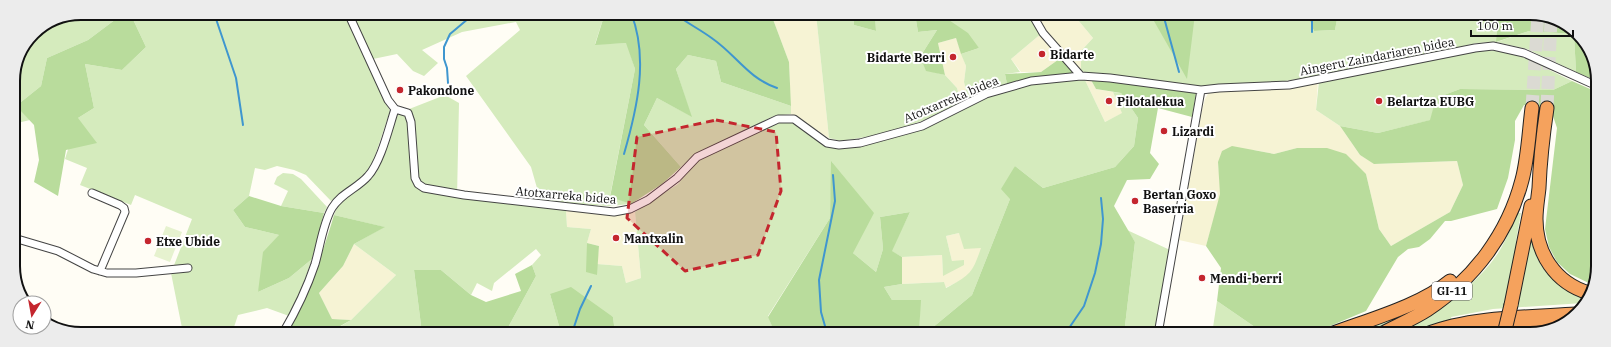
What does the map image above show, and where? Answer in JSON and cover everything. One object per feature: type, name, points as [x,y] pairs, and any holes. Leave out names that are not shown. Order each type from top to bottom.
[{"type":"highway","name":"GI-11","points":[[1394,327],[1427,310],[1470,275],[1492,248],[1514,208],[1522,178],[1532,108]]},
{"type":"highway","points":[[1547,108],[1541,155],[1536,218],[1537,233],[1542,253],[1550,266],[1563,280],[1585,291]]},
{"type":"highway","points":[[1506,327],[1541,155]]},
{"type":"highway","points":[[1350,327],[1403,307],[1440,289],[1466,269],[1504,228]]},
{"type":"highway","points":[[1451,327],[1492,320],[1566,315]]},
{"type":"street","points":[[286,327],[299,305],[312,272],[332,208],[349,190],[367,178],[374,169],[395,109],[388,100],[351,20]]},
{"type":"street","points":[[1036,20],[1044,33],[1081,76]]},
{"type":"street","name":"Aingeru Zaindariaren bidea","points":[[1189,88],[1201,90],[1289,85],[1475,48],[1492,46],[1524,53],[1591,83]]},
{"type":"street","name":"Atotxarreka bidea","points":[[395,109],[408,113],[411,122],[415,178],[418,184],[424,188],[464,195],[614,212],[630,209],[648,200],[677,178],[697,157],[778,119],[794,119],[827,143],[839,145],[860,143],[922,126],[986,94],[1031,81],[1081,76],[1110,78],[1189,88]]},
{"type":"street","points":[[1159,327],[1201,90]]},
{"type":"street","points":[[92,193],[120,205],[124,208],[125,212],[100,271]]},
{"type":"street","points":[[20,240],[58,251],[100,271],[118,274],[188,268]]},
{"type":"highlighted area","points":[[716,120],[776,132],[781,191],[758,255],[685,271],[627,218],[637,137]]},
{"type":"shaded area","points":[[773,20],[817,20],[829,138],[791,114],[789,62]]},
{"type":"shaded area","points":[[1039,20],[1078,20],[1093,38],[1081,51],[1081,70]]},
{"type":"shaded area","points":[[1042,33],[1062,57],[1041,72],[1021,72],[1011,59]]},
{"type":"shaded area","points":[[956,38],[966,66],[964,82],[968,99],[961,103],[957,88],[945,75],[938,43]]},
{"type":"shaded area","points":[[1085,80],[1091,80],[1096,89],[1113,92],[1123,113],[1105,122]]},
{"type":"shaded area","points":[[1318,81],[1316,110],[1340,126],[1360,155],[1375,164],[1457,161],[1463,185],[1450,212],[1391,246],[1379,229],[1366,174],[1297,148],[1274,154],[1254,150],[1218,162],[1221,194],[1206,246],[1179,240],[1202,110],[1209,92],[1220,90],[1269,90]]},
{"type":"shaded area","points":[[566,210],[610,214],[635,212],[641,278],[626,283],[622,266],[597,264],[599,246],[587,243],[591,229],[567,227]]},
{"type":"shaded area","points":[[959,233],[982,248],[974,269],[966,278],[945,288],[944,282],[902,284],[902,257],[942,255],[943,275],[952,261],[946,236]]},
{"type":"shaded area","points":[[354,244],[396,275],[351,320],[332,319],[319,293],[343,266]]},
{"type":"green space","points":[[115,20],[88,40],[47,58],[41,86],[20,103],[20,77],[22,66],[26,54],[41,35],[51,28],[69,21]]},
{"type":"green space","points":[[115,20],[133,20],[146,47],[122,70],[85,64],[94,108],[78,118],[97,143],[66,150],[58,196],[34,182],[39,160],[34,125],[20,110],[20,103],[41,86],[47,58],[88,40]]},
{"type":"green space","points":[[133,20],[347,20],[390,111],[371,168],[363,177],[331,201],[306,175],[294,170],[277,166],[265,170],[255,168],[249,196],[233,210],[245,227],[279,235],[258,292],[289,278],[312,259],[299,296],[289,316],[267,308],[238,315],[234,327],[182,327],[171,273],[192,219],[135,195],[131,205],[80,185],[87,168],[65,159],[78,118],[94,108],[85,64],[122,70],[146,47]]},
{"type":"green space","points":[[354,20],[603,20],[595,44],[627,43],[635,69],[610,196],[631,204],[609,206],[541,202],[531,167],[466,76],[520,30],[516,22],[462,32],[422,50],[438,63],[424,76],[413,71],[397,54],[373,59]]},
{"type":"green space","points":[[603,20],[773,20],[789,62],[791,106],[721,82],[716,61],[688,55],[676,69],[692,117],[657,98],[644,125],[681,167],[662,184],[631,204],[610,197],[635,69],[626,43],[595,45]]},
{"type":"green space","points":[[817,20],[854,20],[854,25],[876,31],[875,20],[916,20],[918,32],[937,30],[920,57],[926,70],[945,75],[957,88],[961,103],[938,116],[878,135],[841,141],[829,138]]},
{"type":"green space","points":[[854,20],[875,20],[876,31],[854,25]]},
{"type":"green space","points":[[916,20],[949,20],[968,33],[979,48],[961,54],[956,38],[938,43],[945,75],[926,71],[920,57],[937,30],[918,32]]},
{"type":"green space","points":[[947,20],[1033,20],[1042,33],[1011,59],[1020,72],[1005,74],[1007,84],[968,99],[964,82],[966,66],[961,54],[979,48]]},
{"type":"green space","points":[[1078,20],[1309,20],[1314,31],[1335,30],[1337,20],[1499,20],[1497,42],[1529,31],[1568,34],[1574,39],[1576,72],[1527,49],[1496,42],[1477,43],[1349,71],[1272,83],[1200,87],[1089,75],[1081,70],[1081,51],[1093,38]]},
{"type":"green space","points":[[1153,20],[1194,20],[1187,79]]},
{"type":"green space","points":[[1309,20],[1337,20],[1335,30],[1314,31]]},
{"type":"green space","points":[[1498,20],[1542,21],[1560,28],[1568,34],[1529,31],[1496,42]]},
{"type":"green space","points":[[1574,39],[1585,54],[1590,69],[1591,78],[1576,72]]},
{"type":"green space","points":[[1477,51],[1502,51],[1523,57],[1572,81],[1553,90],[1460,89],[1436,98],[1431,120],[1378,133],[1340,126],[1316,110],[1319,81]]},
{"type":"green space","points":[[688,55],[716,61],[721,82],[791,106],[791,114],[774,116],[696,154],[681,167],[644,125],[657,98],[691,116],[676,69]]},
{"type":"green space","points":[[1062,57],[1077,75],[1029,78],[1007,84],[1005,74],[1041,72]]},
{"type":"green space","points":[[1085,80],[1105,122],[1122,113],[1113,92],[1121,93],[1138,118],[1134,146],[1115,167],[1043,188],[1015,166],[1010,199],[972,295],[933,327],[919,327],[920,300],[892,300],[884,287],[902,284],[944,282],[946,288],[969,273],[981,248],[964,249],[959,233],[946,236],[952,261],[964,260],[964,265],[943,276],[942,255],[902,257],[891,251],[910,212],[880,217],[883,249],[876,272],[853,253],[832,162],[830,218],[768,316],[773,327],[614,327],[613,317],[550,294],[559,327],[508,327],[536,276],[532,265],[541,255],[536,249],[494,283],[492,291],[477,283],[471,295],[441,270],[414,270],[421,327],[339,327],[351,320],[396,275],[354,244],[384,227],[334,215],[339,203],[376,173],[381,163],[395,117],[399,113],[445,95],[459,103],[457,197],[566,210],[567,227],[591,229],[587,243],[596,275],[597,264],[622,266],[626,283],[641,278],[635,212],[678,184],[697,160],[776,122],[793,121],[841,147],[927,126],[987,95],[1030,84]]},
{"type":"green space","points":[[1091,80],[1196,93],[1192,117],[1158,108],[1150,153],[1159,164],[1150,179],[1127,180],[1114,206],[1135,242],[1125,327],[933,327],[972,295],[1010,199],[1001,189],[1015,166],[1043,188],[1115,167],[1134,146],[1138,118],[1121,93],[1096,89]]},
{"type":"green space","points":[[1572,81],[1591,89],[1591,266],[1588,283],[1570,274],[1557,262],[1549,247],[1545,229],[1557,128],[1550,107],[1524,105],[1515,121],[1515,140],[1508,178],[1497,209],[1451,221],[1445,221],[1430,239],[1419,247],[1408,249],[1398,257],[1366,311],[1328,327],[1255,327],[1217,301],[1221,268],[1206,246],[1220,194],[1218,162],[1222,151],[1232,146],[1274,154],[1297,148],[1327,148],[1346,154],[1366,174],[1379,229],[1391,246],[1450,212],[1463,185],[1457,161],[1374,164],[1360,155],[1340,126],[1378,133],[1430,120],[1436,98],[1460,89],[1553,90]]},
{"type":"green space","points":[[20,110],[30,120],[20,122]]},
{"type":"green space","points":[[831,161],[874,213],[853,253],[876,272],[883,249],[880,217],[910,212],[892,251],[902,257],[902,284],[884,287],[892,300],[921,300],[919,327],[772,327],[768,317],[830,218]]},
{"type":"green space","points":[[283,173],[293,174],[301,179],[327,207],[324,213],[281,206],[288,191],[274,184],[277,177]]},
{"type":"green space","points":[[249,196],[281,206],[324,213],[312,259],[289,278],[258,292],[263,252],[279,235],[245,227],[233,210]]},
{"type":"green space","points":[[1518,213],[1521,213],[1516,241],[1532,242],[1545,271],[1561,285],[1583,296],[1578,303],[1493,309],[1451,317],[1453,327],[1364,327],[1416,308],[1430,316],[1477,278],[1493,260]]},
{"type":"green space","points":[[334,215],[385,227],[354,244],[343,266],[319,293],[332,319],[351,320],[339,327],[289,327],[301,304],[324,246]]},
{"type":"green space","points":[[166,226],[182,232],[170,262],[154,256]]},
{"type":"green space","points":[[1127,230],[1170,250],[1157,327],[1125,327],[1135,242]]},
{"type":"green space","points":[[587,243],[599,246],[597,275],[586,272]]},
{"type":"green space","points":[[532,265],[536,276],[508,327],[421,327],[414,270],[441,270],[471,295],[486,302],[521,291],[515,274]]},
{"type":"green space","points":[[571,287],[613,317],[614,327],[559,327],[550,294]]},
{"type":"green space","points":[[1217,301],[1255,327],[1213,327]]},
{"type":"waterway","points":[[216,20],[236,78],[243,125]]},
{"type":"waterway","points":[[448,83],[447,68],[444,59],[444,47],[450,34],[467,20]]},
{"type":"waterway","points":[[624,154],[637,101],[639,84],[639,48],[633,20]]},
{"type":"waterway","points":[[684,20],[713,39],[758,79],[777,88]]},
{"type":"waterway","points":[[1165,20],[1179,72]]},
{"type":"waterway","points":[[1312,20],[1312,32]]},
{"type":"waterway","points":[[825,327],[821,312],[819,280],[835,201],[833,175]]},
{"type":"waterway","points":[[1070,327],[1084,306],[1095,273],[1101,244],[1103,219],[1101,198]]},
{"type":"waterway","points":[[574,327],[580,309],[591,286]]},
{"type":"tunnel","points":[[1532,108],[1538,21]]},
{"type":"tunnel","points":[[1547,108],[1551,24]]},
{"type":"place","name":"Bidarte","points":[[1042,54]]},
{"type":"place","name":"Bidarte Berri","points":[[953,57]]},
{"type":"place","name":"Pakondone","points":[[400,90]]},
{"type":"place","name":"Pilotalekua","points":[[1109,101]]},
{"type":"place","name":"Belartza EUBG","points":[[1379,101]]},
{"type":"place","name":"Lizardi","points":[[1164,131]]},
{"type":"place","name":"Bertan Goxo Baserria","points":[[1135,201]]},
{"type":"place","name":"Mantxalin","points":[[616,238]]},
{"type":"place","name":"Etxe Ubide","points":[[148,241]]},
{"type":"place","name":"Mendi-berri","points":[[1202,278]]}]
